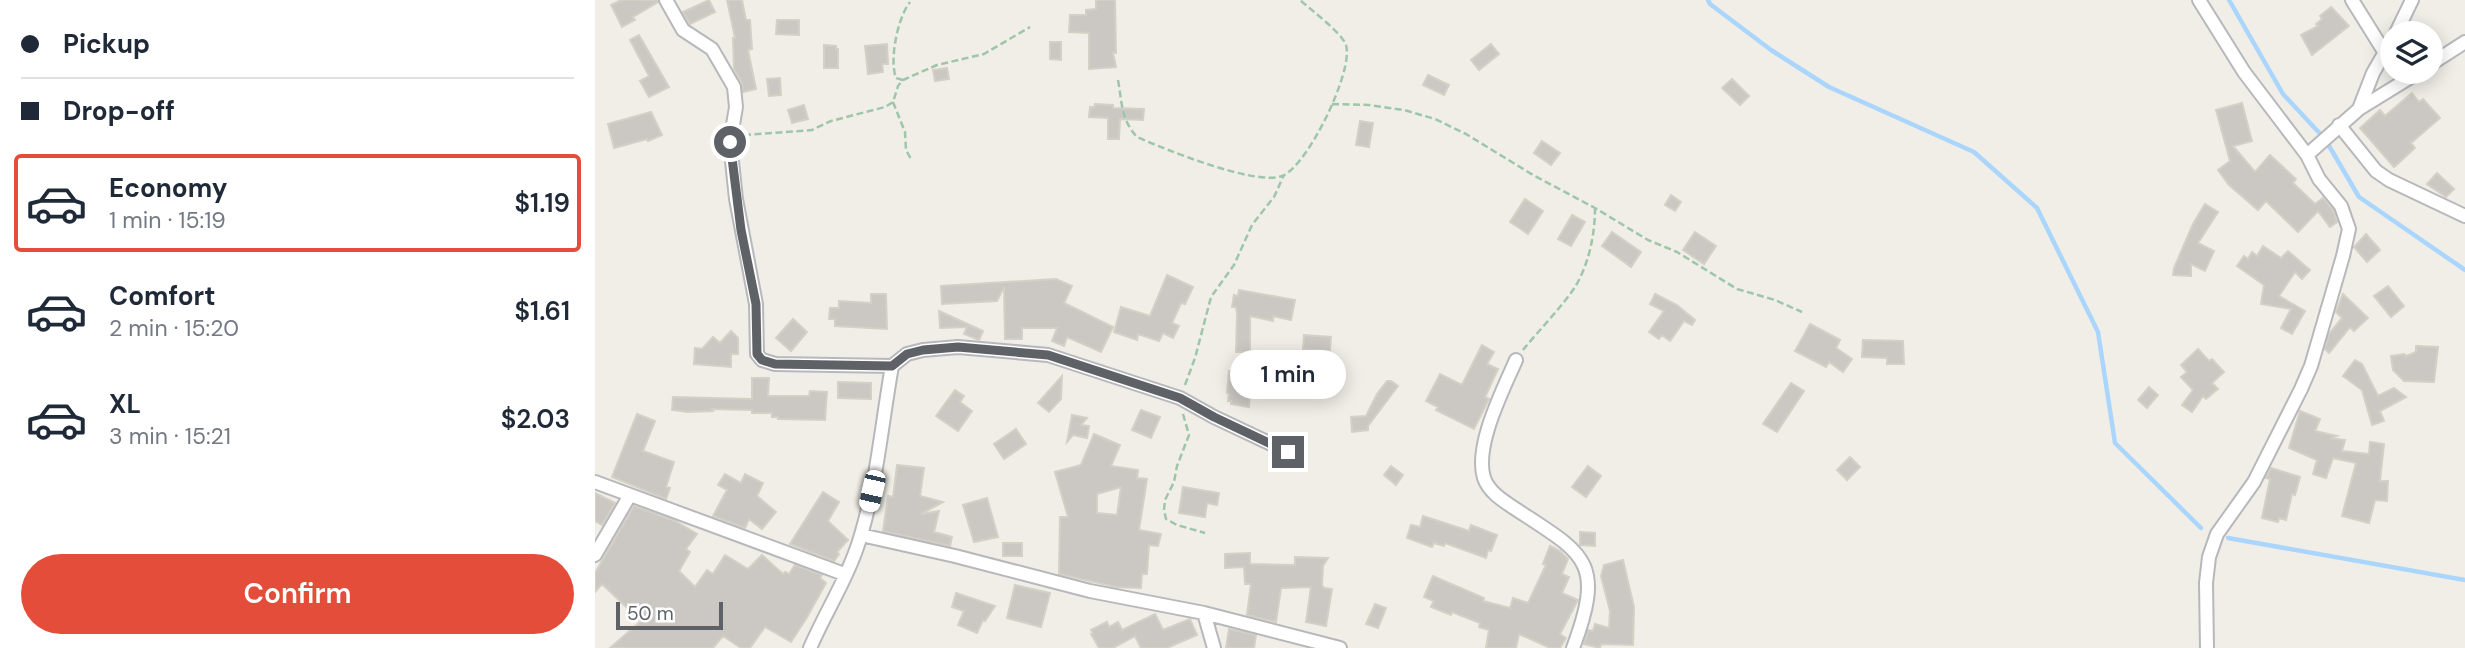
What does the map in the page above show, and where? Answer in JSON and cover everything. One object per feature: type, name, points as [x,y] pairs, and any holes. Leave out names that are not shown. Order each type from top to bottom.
[{"type":"street","points":[[666,0],[683,30],[716,53],[734,87],[736,107],[730,142],[738,209],[756,304],[757,354],[762,360],[775,364],[892,366],[907,354],[958,347],[1048,355],[1183,399],[1214,417],[1288,452]]},
{"type":"street","points":[[2199,0],[2244,72],[2307,155],[2319,178],[2346,215],[2349,229],[2311,366],[2254,482],[2230,513],[2209,557],[2206,583],[2207,648]]},
{"type":"street","points":[[2352,0],[2380,45]]},
{"type":"street","points":[[2402,21],[2412,0]]},
{"type":"street","points":[[2443,56],[2465,42]]},
{"type":"street","points":[[2359,109],[2380,61]]},
{"type":"street","points":[[2307,155],[2359,109],[2400,84]]},
{"type":"street","points":[[2339,125],[2376,171],[2465,216]]},
{"type":"street","points":[[1516,360],[1500,396],[1482,454],[1485,478],[1497,497],[1566,542],[1579,555],[1590,586],[1588,606],[1573,648]]},
{"type":"street","points":[[810,648],[861,536],[872,491],[892,366]]},
{"type":"street","points":[[595,482],[845,574]]},
{"type":"street","points":[[595,555],[630,495]]},
{"type":"street","points":[[861,536],[955,556],[1090,591],[1204,613],[1340,648]]},
{"type":"street","points":[[1204,613],[1213,648]]},
{"type":"path","points":[[1118,80],[1124,119],[1127,127],[1137,137],[1192,159],[1244,174],[1281,177],[1291,170],[1310,145],[1332,104],[1347,55],[1345,43],[1300,0]]},
{"type":"path","points":[[902,80],[896,78],[894,62],[899,20],[910,2]]},
{"type":"path","points":[[911,159],[906,149],[905,132],[893,103],[902,80],[937,65],[983,54],[1030,27]]},
{"type":"path","points":[[730,142],[745,135],[812,130],[831,121],[856,116],[893,103]]},
{"type":"path","points":[[1332,104],[1404,110],[1435,119],[1466,134],[1533,176],[1595,208],[1648,240],[1677,252],[1737,289],[1775,300],[1802,312]]},
{"type":"path","points":[[1205,533],[1166,519],[1164,510],[1189,435],[1189,428],[1182,417],[1183,399],[1211,297],[1234,265],[1244,239],[1274,197],[1284,174]]},
{"type":"path","points":[[1516,360],[1574,288],[1585,268],[1595,227],[1595,208]]},
{"type":"building","points":[[621,0],[658,2],[622,27],[611,5]]},
{"type":"building","points":[[709,0],[715,12],[690,24],[683,12]]},
{"type":"building","points":[[727,0],[742,0],[746,20],[750,20],[752,49],[748,50],[756,89],[743,92],[742,83],[734,69],[735,38]]},
{"type":"building","points":[[1096,0],[1115,0],[1116,53],[1113,53],[1116,67],[1089,69],[1089,33],[1069,32],[1070,15],[1086,15],[1086,10],[1096,9]]},
{"type":"building","points":[[2331,7],[2349,26],[2312,55],[2301,35],[2318,26],[2316,24],[2322,19],[2320,16]]},
{"type":"building","points":[[777,20],[799,20],[799,35],[776,34]]},
{"type":"building","points":[[639,35],[669,87],[649,97],[640,81],[649,76],[630,40]]},
{"type":"building","points":[[1050,42],[1061,42],[1061,60],[1050,59]]},
{"type":"building","points":[[887,44],[888,64],[882,64],[883,72],[868,74],[865,46]]},
{"type":"building","points":[[1491,44],[1499,54],[1479,70],[1471,60]]},
{"type":"building","points":[[824,45],[836,46],[838,49],[838,68],[824,68]]},
{"type":"building","points":[[947,68],[949,79],[935,81],[933,70]]},
{"type":"building","points":[[1428,75],[1449,85],[1444,95],[1423,85]]},
{"type":"building","points":[[780,78],[781,95],[769,96],[767,79]]},
{"type":"building","points":[[1732,79],[1749,96],[1740,105],[1722,88]]},
{"type":"building","points":[[2412,93],[2419,102],[2423,99],[2440,118],[2411,143],[2415,148],[2394,167],[2360,128],[2380,110],[2385,116]]},
{"type":"building","points":[[2242,103],[2252,141],[2233,146],[2255,172],[2270,155],[2296,179],[2293,183],[2315,204],[2323,198],[2333,210],[2337,222],[2330,227],[2318,211],[2298,232],[2266,201],[2258,210],[2229,185],[2218,170],[2230,161],[2216,110]]},
{"type":"building","points":[[1095,104],[1113,105],[1113,108],[1144,109],[1143,120],[1120,119],[1119,139],[1108,139],[1108,118],[1089,117],[1090,107]]},
{"type":"building","points":[[804,105],[808,119],[792,123],[788,110]]},
{"type":"building","points":[[651,112],[662,135],[648,141],[647,139],[614,148],[608,124]]},
{"type":"building","points":[[1360,121],[1373,123],[1369,147],[1356,145]]},
{"type":"building","points":[[1542,141],[1560,153],[1551,165],[1534,153]]},
{"type":"building","points":[[2437,173],[2454,189],[2446,197],[2427,184]]},
{"type":"building","points":[[1671,195],[1681,202],[1675,211],[1665,205]]},
{"type":"building","points":[[1525,199],[1543,211],[1528,234],[1510,222]]},
{"type":"building","points":[[2205,204],[2218,212],[2198,243],[2214,251],[2205,271],[2191,264],[2191,276],[2173,275],[2193,224]]},
{"type":"building","points":[[1572,215],[1585,222],[1571,246],[1558,239]]},
{"type":"building","points":[[1612,232],[1641,252],[1631,267],[1602,246]]},
{"type":"building","points":[[1695,232],[1716,246],[1704,264],[1683,250]]},
{"type":"building","points":[[2366,234],[2380,250],[2367,262],[2354,247]]},
{"type":"building","points":[[2263,246],[2281,258],[2288,251],[2310,270],[2302,279],[2295,272],[2279,296],[2305,311],[2292,334],[2281,328],[2291,309],[2261,304],[2264,285],[2237,266],[2244,256],[2248,259],[2252,252],[2257,256]]},
{"type":"building","points":[[1167,275],[1193,287],[1185,304],[1181,303],[1172,323],[1179,326],[1173,338],[1163,333],[1159,341],[1138,334],[1137,340],[1114,332],[1121,307],[1150,316]]},
{"type":"building","points":[[1056,279],[1072,286],[1064,303],[1113,327],[1101,352],[1067,337],[1064,346],[1052,341],[1057,328],[1022,328],[1022,339],[1005,339],[1004,287],[997,301],[942,304],[941,286]]},
{"type":"building","points":[[2388,286],[2404,306],[2391,317],[2374,296]]},
{"type":"building","points":[[1239,290],[1295,300],[1291,320],[1273,316],[1273,321],[1250,316],[1250,352],[1236,352],[1237,313],[1236,307],[1232,307],[1234,295],[1238,296]]},
{"type":"building","points":[[871,294],[886,294],[887,329],[835,326],[835,319],[829,319],[830,308],[839,308],[839,301],[871,303]]},
{"type":"building","points":[[1655,294],[1677,305],[1695,320],[1692,325],[1684,321],[1670,341],[1662,335],[1659,339],[1649,332],[1664,311],[1650,304]]},
{"type":"building","points":[[2343,294],[2368,318],[2354,331],[2350,327],[2329,353],[2325,349],[2329,334],[2342,318],[2336,312]]},
{"type":"building","points":[[939,311],[983,331],[979,340],[964,334],[967,327],[940,328]]},
{"type":"building","points":[[793,319],[807,332],[791,351],[776,338]]},
{"type":"building","points":[[1810,324],[1840,340],[1836,348],[1852,359],[1843,372],[1829,362],[1826,367],[1795,351]]},
{"type":"building","points":[[731,331],[738,338],[738,354],[731,354],[731,367],[694,364],[695,348],[702,349],[713,337],[720,343]]},
{"type":"building","points":[[1304,335],[1331,337],[1330,351],[1303,349]]},
{"type":"building","points":[[1863,340],[1903,341],[1904,364],[1887,364],[1887,358],[1862,357]]},
{"type":"building","points":[[1482,345],[1494,352],[1487,364],[1498,369],[1485,397],[1489,399],[1474,429],[1436,410],[1438,407],[1426,401],[1440,374],[1462,385]]},
{"type":"building","points":[[2416,346],[2438,347],[2434,382],[2404,381],[2393,370],[2391,356],[2406,356],[2416,352]]},
{"type":"building","points":[[2198,349],[2224,372],[2212,383],[2218,389],[2206,399],[2203,396],[2192,412],[2182,405],[2193,390],[2181,377],[2187,372],[2181,365]]},
{"type":"building","points":[[2355,360],[2362,364],[2378,396],[2394,388],[2406,397],[2380,411],[2384,421],[2372,425],[2362,390],[2343,376]]},
{"type":"building","points":[[1229,371],[1262,375],[1256,394],[1250,394],[1249,407],[1228,401]]},
{"type":"building","points":[[1062,376],[1061,399],[1049,412],[1038,403]]},
{"type":"building","points":[[752,378],[769,378],[768,396],[809,396],[810,391],[827,392],[825,420],[778,419],[772,417],[772,413],[752,413],[752,410],[672,410],[673,397],[752,399]]},
{"type":"building","points":[[1387,381],[1398,386],[1368,426],[1368,430],[1352,432],[1351,417],[1366,416]]},
{"type":"building","points":[[838,382],[871,383],[871,399],[838,398]]},
{"type":"building","points":[[1791,383],[1804,391],[1777,432],[1763,424]]},
{"type":"building","points":[[2149,387],[2158,395],[2147,408],[2138,400]]},
{"type":"building","points":[[955,390],[964,396],[960,402],[972,411],[958,431],[936,416]]},
{"type":"building","points":[[1141,410],[1160,417],[1151,438],[1132,430]]},
{"type":"building","points":[[2300,411],[2320,419],[2315,431],[2337,436],[2331,438],[2345,440],[2342,451],[2369,454],[2370,442],[2384,444],[2380,481],[2388,481],[2387,501],[2375,500],[2369,523],[2342,516],[2356,463],[2333,458],[2326,478],[2313,474],[2317,460],[2289,448]]},
{"type":"building","points":[[637,414],[655,421],[643,451],[674,462],[666,487],[670,488],[666,499],[612,477]]},
{"type":"building","points":[[1072,415],[1087,418],[1081,425],[1089,426],[1087,438],[1073,435],[1067,442]]},
{"type":"building","points":[[1016,429],[1026,444],[1004,459],[994,444]]},
{"type":"building","points":[[1094,434],[1120,445],[1111,466],[1138,470],[1137,478],[1147,479],[1139,530],[1161,534],[1158,546],[1149,545],[1147,574],[1142,574],[1141,588],[1116,587],[1059,574],[1060,517],[1068,517],[1055,472],[1081,465]],"holes":[[[1121,487],[1117,515],[1097,513],[1097,494]]]},
{"type":"building","points":[[1850,457],[1860,467],[1847,480],[1837,470]]},
{"type":"building","points":[[897,465],[924,468],[920,496],[943,502],[921,514],[939,511],[934,532],[952,537],[950,546],[883,531],[888,496],[893,497]]},
{"type":"building","points":[[1391,466],[1403,475],[1396,485],[1384,475]]},
{"type":"building","points":[[1588,466],[1601,476],[1586,497],[1572,487]]},
{"type":"building","points":[[2271,468],[2300,477],[2295,495],[2292,494],[2286,520],[2279,518],[2278,522],[2262,518],[2270,479],[2266,478]]},
{"type":"building","points":[[725,474],[741,483],[745,474],[763,483],[757,496],[776,512],[762,529],[749,519],[745,528],[713,516],[727,490],[718,485]]},
{"type":"building","points":[[1183,487],[1219,493],[1217,505],[1207,503],[1205,517],[1179,513]]},
{"type":"building","points":[[823,492],[839,502],[828,521],[848,540],[837,552],[839,554],[834,561],[790,544]]},
{"type":"building","points":[[595,493],[615,503],[602,525],[595,521]]},
{"type":"building","points":[[987,498],[998,537],[974,542],[963,505]]},
{"type":"building","points":[[634,506],[675,521],[697,534],[686,549],[690,552],[679,571],[695,587],[707,570],[713,574],[725,555],[748,569],[762,555],[783,574],[789,574],[795,565],[822,575],[820,578],[826,583],[791,642],[765,627],[750,648],[741,648],[723,636],[713,648],[610,648],[641,621],[602,584],[595,592],[595,573]]},
{"type":"building","points":[[1423,516],[1469,531],[1471,525],[1497,535],[1491,551],[1488,550],[1486,558],[1445,543],[1444,546],[1434,543],[1432,547],[1407,538],[1411,525],[1420,527]]},
{"type":"building","points":[[1580,532],[1595,533],[1595,546],[1580,545]]},
{"type":"building","points":[[1003,543],[1022,543],[1022,556],[1003,556]]},
{"type":"building","points":[[1550,546],[1568,559],[1562,574],[1569,577],[1562,593],[1578,600],[1560,634],[1566,638],[1560,648],[1550,648],[1519,634],[1516,648],[1486,648],[1489,630],[1479,627],[1480,623],[1431,607],[1434,601],[1424,597],[1433,576],[1484,598],[1483,601],[1510,608],[1513,598],[1528,603],[1546,565],[1543,564]]},
{"type":"building","points":[[1250,553],[1250,564],[1295,565],[1295,557],[1328,558],[1323,566],[1322,585],[1332,589],[1326,626],[1306,622],[1311,587],[1281,588],[1276,622],[1247,615],[1251,584],[1245,584],[1244,567],[1225,568],[1225,554]]},
{"type":"building","points":[[1623,560],[1634,607],[1633,645],[1601,644],[1600,648],[1584,644],[1588,630],[1593,631],[1595,624],[1609,628],[1610,611],[1601,576],[1604,565]]},
{"type":"building","points":[[1015,585],[1050,593],[1041,627],[1007,618]]},
{"type":"building","points":[[956,593],[995,606],[985,621],[983,620],[977,633],[958,625],[964,611],[952,607]]},
{"type":"building","points":[[1375,604],[1386,608],[1378,628],[1366,624]]},
{"type":"building","points":[[1155,614],[1163,630],[1190,619],[1197,635],[1167,648],[1141,648],[1135,636],[1113,648],[1099,648],[1091,634],[1091,630],[1107,622],[1109,627],[1118,622],[1122,630]]},
{"type":"building","points":[[1229,629],[1256,635],[1254,648],[1226,648]]},
{"type":"waterway","points":[[1708,0],[1771,50],[1829,87],[1974,152],[2037,208],[2098,332],[2115,443],[2201,528]]},
{"type":"waterway","points":[[2229,0],[2283,94],[2325,139],[2359,197],[2465,270]]},
{"type":"waterway","points":[[2228,538],[2465,580]]},
{"type":"route","points":[[730,142],[741,230],[756,304],[757,354],[762,360],[775,364],[892,366],[907,354],[958,347],[1048,355],[1180,398],[1288,452]]}]
